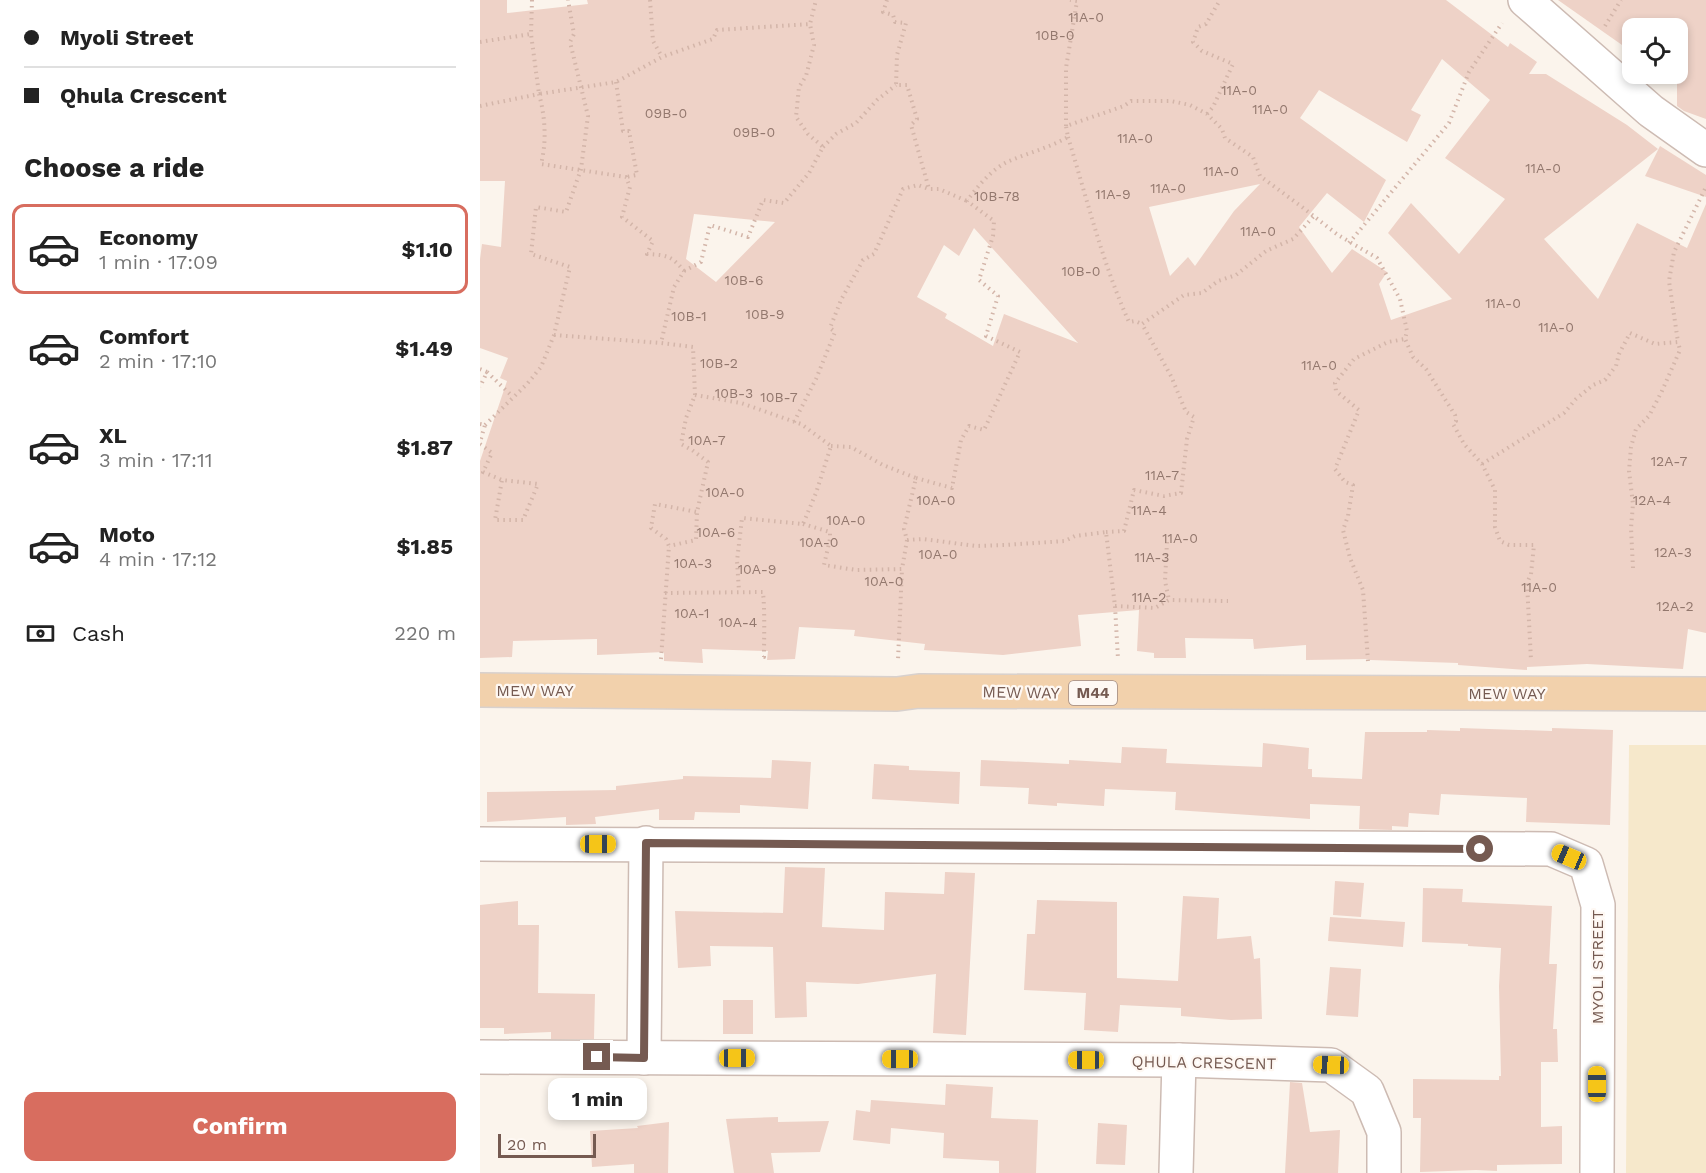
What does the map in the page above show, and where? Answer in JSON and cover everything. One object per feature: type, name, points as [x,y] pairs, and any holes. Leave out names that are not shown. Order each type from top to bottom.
[{"type":"main road","name":"MEW WAY","points":[[480,690],[897,694],[920,691],[1706,694]]},
{"type":"street","points":[[1515,9],[1706,150]]},
{"type":"street","points":[[644,1058],[646,843]]},
{"type":"street","name":"MYOLI STREET","points":[[480,844],[1551,849],[1586,864],[1598,905],[1597,1173]]},
{"type":"street","name":"QHULA CRESCENT","points":[[480,1057],[1179,1060],[1331,1065],[1367,1091],[1384,1132],[1384,1173]]},
{"type":"street","points":[[1176,1173],[1179,1060]]},
{"type":"path","points":[[532,0],[531,34],[539,94],[544,113],[545,150],[541,164],[581,169],[603,175],[626,177],[637,175],[629,131],[623,131],[616,82]]},
{"type":"path","points":[[502,480],[495,520],[524,520],[538,484],[502,480],[483,472],[492,453],[480,443],[482,424],[527,384],[541,367],[554,335],[570,267],[531,254],[536,207],[566,212],[581,169],[588,116],[570,42],[574,34],[568,0]]},
{"type":"path","points":[[650,0],[653,41],[662,57]]},
{"type":"path","points":[[816,0],[810,24],[814,45],[806,76],[799,87],[796,117],[808,134],[823,147]]},
{"type":"path","points":[[886,0],[884,12],[893,15],[895,22],[906,23],[897,55],[896,85]]},
{"type":"path","points":[[907,540],[922,539],[976,546],[1005,545],[1065,541],[1075,536],[1124,531],[1134,490],[1164,496],[1182,493],[1187,439],[1194,417],[1186,412],[1172,376],[1142,324],[1135,321],[1129,322],[1115,290],[1068,137],[1066,68],[1077,2],[1070,0]]},
{"type":"path","points":[[1207,114],[1213,107],[1233,64],[1202,51],[1193,42],[1197,27],[1206,24],[1220,0]]},
{"type":"path","points":[[1349,243],[1449,123],[1469,72],[1515,9]]},
{"type":"path","points":[[480,106],[580,86],[616,82],[662,57],[713,39],[717,30],[810,24]]},
{"type":"path","points":[[480,42],[531,34]]},
{"type":"path","points":[[661,343],[674,287],[684,271],[701,262],[710,225],[748,237],[763,200],[784,203],[809,173],[823,147],[836,134],[856,123],[877,99],[896,85],[907,85],[917,119],[911,125],[928,189]]},
{"type":"path","points":[[1066,126],[1124,106],[1131,101],[1171,101],[1190,105],[1207,114],[1222,129],[1225,138],[1253,157],[1260,176],[1349,243],[1377,258],[1400,299],[1407,331],[1405,339],[1413,357],[1426,369],[1455,415],[1456,421],[1453,424],[1464,444],[1482,464],[1495,490],[1495,527],[1500,541],[1509,545],[1534,545],[1531,574],[1527,583],[1531,624],[1531,694]]},
{"type":"path","points":[[967,201],[977,186],[1005,163],[1068,137]]},
{"type":"path","points":[[626,177],[630,187],[622,217],[653,241],[647,254],[664,255],[675,260],[684,271]]},
{"type":"path","points":[[695,395],[741,403],[794,422],[801,424],[831,446],[851,447],[883,465],[916,478],[952,488],[961,440],[969,426],[984,430],[1020,352],[986,336],[998,296],[979,280],[993,236],[994,221],[967,201],[939,189],[928,189],[918,185],[903,189],[874,254],[863,260],[841,300],[830,328],[835,332],[816,379],[794,422]]},
{"type":"path","points":[[1633,568],[1631,528],[1633,504],[1629,471],[1631,447],[1636,429],[1649,416],[1680,350],[1669,281],[1674,252],[1706,187]]},
{"type":"path","points":[[1142,324],[1184,295],[1202,294],[1218,281],[1236,275],[1266,251],[1293,239],[1314,216]]},
{"type":"path","points":[[1482,464],[1564,413],[1593,385],[1605,380],[1616,366],[1618,354],[1630,333],[1655,344],[1678,342]]},
{"type":"path","points":[[554,335],[693,347],[695,395],[686,418],[681,444],[708,462],[697,512],[696,540],[669,546]]},
{"type":"path","points":[[1370,693],[1363,590],[1342,530],[1348,516],[1353,485],[1345,482],[1335,469],[1359,410],[1336,391],[1335,383],[1354,359],[1388,342],[1405,339]]},
{"type":"path","points":[[480,369],[487,372],[512,396]]},
{"type":"path","points":[[480,387],[487,372]]},
{"type":"path","points":[[803,524],[831,446]]},
{"type":"path","points":[[897,694],[902,569],[907,540],[904,529],[916,478]]},
{"type":"path","points":[[660,691],[669,546],[666,539],[651,528],[655,504],[697,512]]},
{"type":"path","points":[[739,591],[737,561],[742,518],[803,524],[830,532],[824,565],[856,570],[902,569]]},
{"type":"path","points":[[1106,532],[1115,606],[1119,693]]},
{"type":"path","points":[[1167,542],[1165,581],[1169,600]]},
{"type":"path","points":[[665,593],[763,592],[766,627],[764,657],[753,657]]},
{"type":"path","points":[[1115,606],[1155,608],[1169,600],[1228,602]]},
{"type":"sand","points":[[1629,745],[1706,745],[1706,1173],[1626,1173]]},
{"type":"building","points":[[480,0],[507,0],[507,13],[588,4],[587,0],[1446,0],[1508,47],[1510,43],[1537,62],[1529,74],[1546,74],[1627,125],[1658,149],[1544,239],[1598,299],[1637,223],[1687,248],[1706,204],[1706,633],[1688,629],[1683,669],[1587,664],[1527,667],[1527,670],[1458,665],[1458,663],[1370,659],[1306,660],[1306,645],[1254,649],[1253,639],[1185,638],[1186,658],[1154,658],[1154,653],[1137,651],[1139,610],[1078,615],[1081,646],[1003,655],[924,650],[925,644],[854,636],[855,630],[799,627],[795,659],[767,660],[768,651],[702,649],[703,663],[664,661],[664,652],[597,655],[597,639],[513,641],[512,657],[480,658],[480,461],[507,381],[500,378],[508,358],[480,348],[482,244],[501,247],[505,181],[480,181]],"holes":[[[1442,59],[1490,100],[1445,158],[1505,199],[1459,254],[1411,203],[1388,233],[1452,299],[1391,320],[1379,284],[1387,272],[1352,249],[1332,273],[1299,227],[1327,193],[1364,222],[1386,180],[1300,118],[1319,90],[1407,142],[1421,115],[1411,110]],[[1260,184],[1234,211],[1195,266],[1188,257],[1170,276],[1149,207]],[[694,214],[775,222],[716,282],[686,259]],[[974,228],[1078,343],[1004,314],[993,346],[945,318],[947,314],[917,297],[944,245],[959,256]]]},
{"type":"building","points":[[1558,0],[1706,0],[1706,119],[1677,106],[1677,84],[1688,84],[1688,18],[1622,18],[1622,45]]},
{"type":"building","points":[[1660,146],[1706,175],[1706,197],[1645,176]]},
{"type":"building","points":[[1460,728],[1613,730],[1610,825],[1526,822],[1527,798],[1441,794],[1439,815],[1409,813],[1408,827],[1392,826],[1392,830],[1359,829],[1360,806],[1310,804],[1310,819],[1175,810],[1176,792],[1105,789],[1104,806],[1057,803],[1057,806],[1028,804],[1029,788],[980,786],[981,760],[1069,764],[1069,760],[1121,763],[1122,747],[1167,749],[1166,763],[1262,767],[1263,743],[1309,748],[1308,769],[1312,769],[1312,777],[1362,779],[1365,732],[1460,731]]},
{"type":"building","points":[[772,760],[811,762],[808,809],[740,805],[740,813],[695,812],[694,820],[659,820],[659,809],[595,817],[596,824],[566,825],[566,817],[487,822],[487,792],[616,790],[616,786],[683,779],[683,776],[771,778]]},
{"type":"building","points":[[874,764],[909,766],[909,770],[960,772],[959,804],[872,799]]},
{"type":"building","points":[[785,867],[825,868],[822,927],[884,930],[885,892],[944,894],[945,872],[975,873],[966,1035],[933,1033],[936,974],[858,984],[806,982],[807,1017],[775,1018],[773,947],[710,946],[711,966],[678,968],[675,911],[783,913]]},
{"type":"building","points":[[1335,881],[1364,883],[1361,917],[1333,915]]},
{"type":"building","points":[[1423,888],[1463,889],[1462,902],[1552,906],[1549,964],[1557,964],[1553,1029],[1557,1029],[1558,1062],[1541,1062],[1541,1127],[1562,1126],[1562,1164],[1497,1165],[1497,1171],[1420,1172],[1421,1118],[1413,1118],[1413,1079],[1499,1080],[1501,1076],[1499,986],[1501,948],[1422,942]]},
{"type":"building","points":[[1183,896],[1219,898],[1217,939],[1251,936],[1254,959],[1260,958],[1262,1019],[1231,1020],[1181,1016],[1181,1008],[1120,1005],[1118,1032],[1084,1030],[1086,993],[1024,990],[1027,934],[1035,934],[1037,900],[1117,902],[1117,978],[1178,981]]},
{"type":"building","points":[[518,901],[518,925],[539,925],[538,993],[595,994],[594,1039],[551,1039],[551,1032],[504,1034],[504,1028],[480,1028],[480,905]]},
{"type":"building","points":[[1330,917],[1405,922],[1403,947],[1328,941]]},
{"type":"building","points":[[1330,967],[1361,969],[1358,1017],[1326,1015]]},
{"type":"building","points":[[723,1000],[753,1000],[753,1034],[723,1034]]},
{"type":"building","points":[[1290,1082],[1302,1083],[1310,1132],[1340,1130],[1338,1173],[1285,1173]]},
{"type":"building","points":[[946,1084],[993,1087],[991,1118],[1038,1120],[1036,1173],[999,1173],[999,1161],[943,1158],[944,1133],[891,1128],[890,1144],[853,1140],[856,1110],[870,1112],[871,1100],[945,1105]]},
{"type":"building","points":[[778,1117],[778,1122],[829,1121],[820,1152],[771,1153],[774,1173],[734,1173],[726,1119]]},
{"type":"building","points":[[669,1122],[668,1173],[634,1173],[634,1164],[592,1167],[590,1131],[638,1128],[637,1126]]},
{"type":"building","points":[[1098,1123],[1127,1125],[1125,1165],[1096,1164]]},
{"type":"route","points":[[597,1057],[644,1058],[644,864],[646,843],[1480,849]]}]
